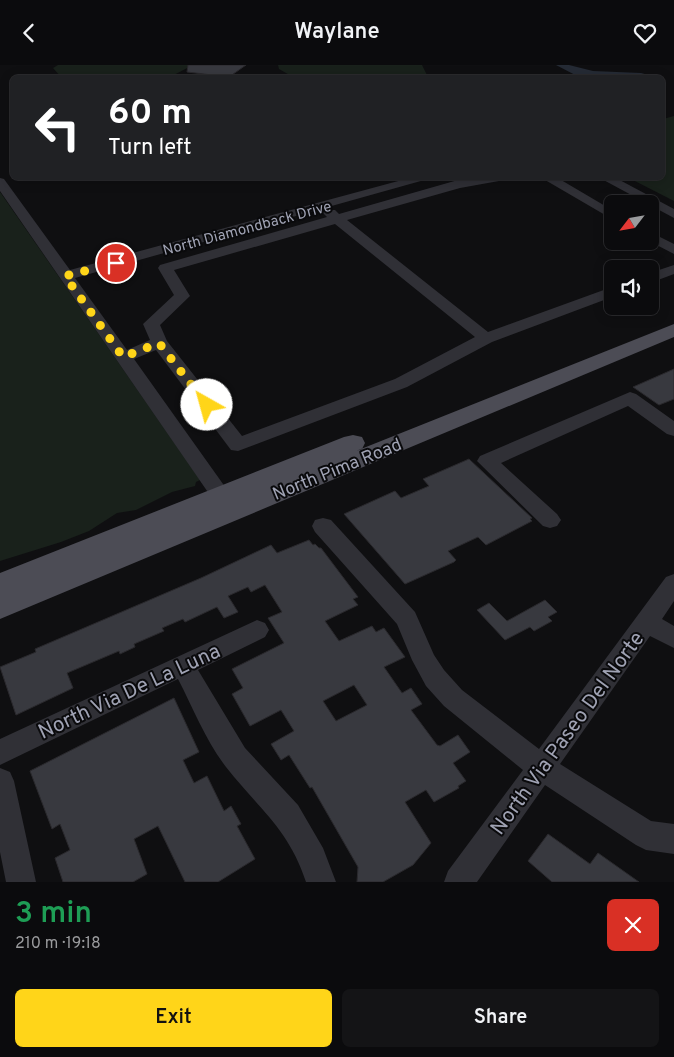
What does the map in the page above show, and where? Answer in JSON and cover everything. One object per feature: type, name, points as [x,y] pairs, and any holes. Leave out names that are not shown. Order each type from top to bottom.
[{"type":"main road","name":"North Pima Road","points":[[0,585],[674,314]]},
{"type":"main road","name":"North Pima Road","points":[[0,607],[674,330]]},
{"type":"street","name":"North Diamondback Drive","points":[[65,276],[418,180]]},
{"type":"street","points":[[481,180],[458,184],[165,268],[182,296],[151,324],[159,343],[238,445],[401,383],[486,338],[604,295]]},
{"type":"street","points":[[551,180],[604,210]]},
{"type":"street","points":[[610,180],[674,214]]},
{"type":"street","points":[[626,180],[674,205]]},
{"type":"street","points":[[0,182],[221,496]]},
{"type":"street","points":[[323,207],[486,338]]},
{"type":"street","points":[[659,241],[674,250]]},
{"type":"street","points":[[659,275],[674,269]]},
{"type":"street","points":[[123,357],[159,343]]},
{"type":"street","points":[[550,520],[487,461],[630,398],[674,431]]},
{"type":"street","points":[[323,526],[393,601],[407,619],[424,660],[435,677],[453,698],[541,767],[646,835],[674,839]]},
{"type":"street","name":"North Via Paseo Del Norte","points":[[459,882],[674,583]]},
{"type":"street","points":[[647,622],[674,638]]},
{"type":"street","name":"North Via De La Luna","points":[[0,751],[257,630]]},
{"type":"street","points":[[183,665],[216,727],[235,757],[288,815],[312,858],[321,882]]},
{"type":"street","points":[[0,781],[21,882]]},
{"type":"shaded area","points":[[58,65],[193,65],[174,75],[59,75],[53,68]]},
{"type":"shaded area","points":[[278,65],[422,65],[427,75],[290,75],[279,69]]},
{"type":"shaded area","points":[[556,65],[569,65],[593,71],[648,75],[575,75]]},
{"type":"shaded area","points":[[674,116],[674,201],[633,180],[665,180],[665,118]]},
{"type":"shaded area","points":[[0,192],[200,480],[196,482],[195,486],[172,492],[136,510],[117,513],[89,531],[0,561]]},
{"type":"building","points":[[188,65],[246,65],[232,75],[187,72]]},
{"type":"building","points":[[674,369],[674,399],[659,405],[633,387]]},
{"type":"building","points":[[469,459],[532,518],[530,519],[532,521],[486,545],[478,537],[448,551],[456,560],[454,562],[405,584],[344,514],[395,491],[401,498],[429,486],[423,479]]},
{"type":"building","points":[[309,540],[313,545],[315,544],[321,548],[358,597],[353,599],[358,605],[325,621],[339,641],[372,626],[376,632],[384,628],[405,657],[384,667],[402,693],[411,688],[422,704],[411,710],[437,745],[440,746],[458,735],[470,752],[453,763],[466,781],[458,786],[459,788],[434,802],[426,790],[405,802],[431,843],[413,865],[383,882],[357,882],[358,867],[312,787],[310,788],[289,755],[281,760],[271,744],[294,731],[281,710],[250,726],[232,694],[243,688],[232,669],[284,643],[268,618],[282,612],[265,585],[251,592],[248,587],[228,596],[238,612],[224,618],[217,607],[185,622],[183,619],[162,628],[164,631],[134,644],[135,647],[120,654],[119,651],[67,673],[73,688],[16,715],[0,667],[36,652],[35,649],[201,578],[271,545],[277,553]],"holes":[[[354,685],[367,705],[336,721],[323,701]]]},
{"type":"building","points":[[545,600],[557,612],[548,617],[552,621],[534,631],[530,627],[505,640],[477,610],[489,603],[507,621]]},
{"type":"building","points":[[174,698],[199,752],[183,760],[194,783],[207,776],[224,811],[231,806],[241,824],[237,826],[255,859],[218,882],[185,882],[158,826],[134,839],[147,874],[133,882],[63,882],[55,858],[70,850],[60,824],[52,829],[30,771]]},
{"type":"building","points":[[548,834],[590,864],[598,853],[639,882],[552,882],[528,861]]},
{"type":"route","points":[[116,263],[65,276],[123,357],[159,343],[207,405]]}]
